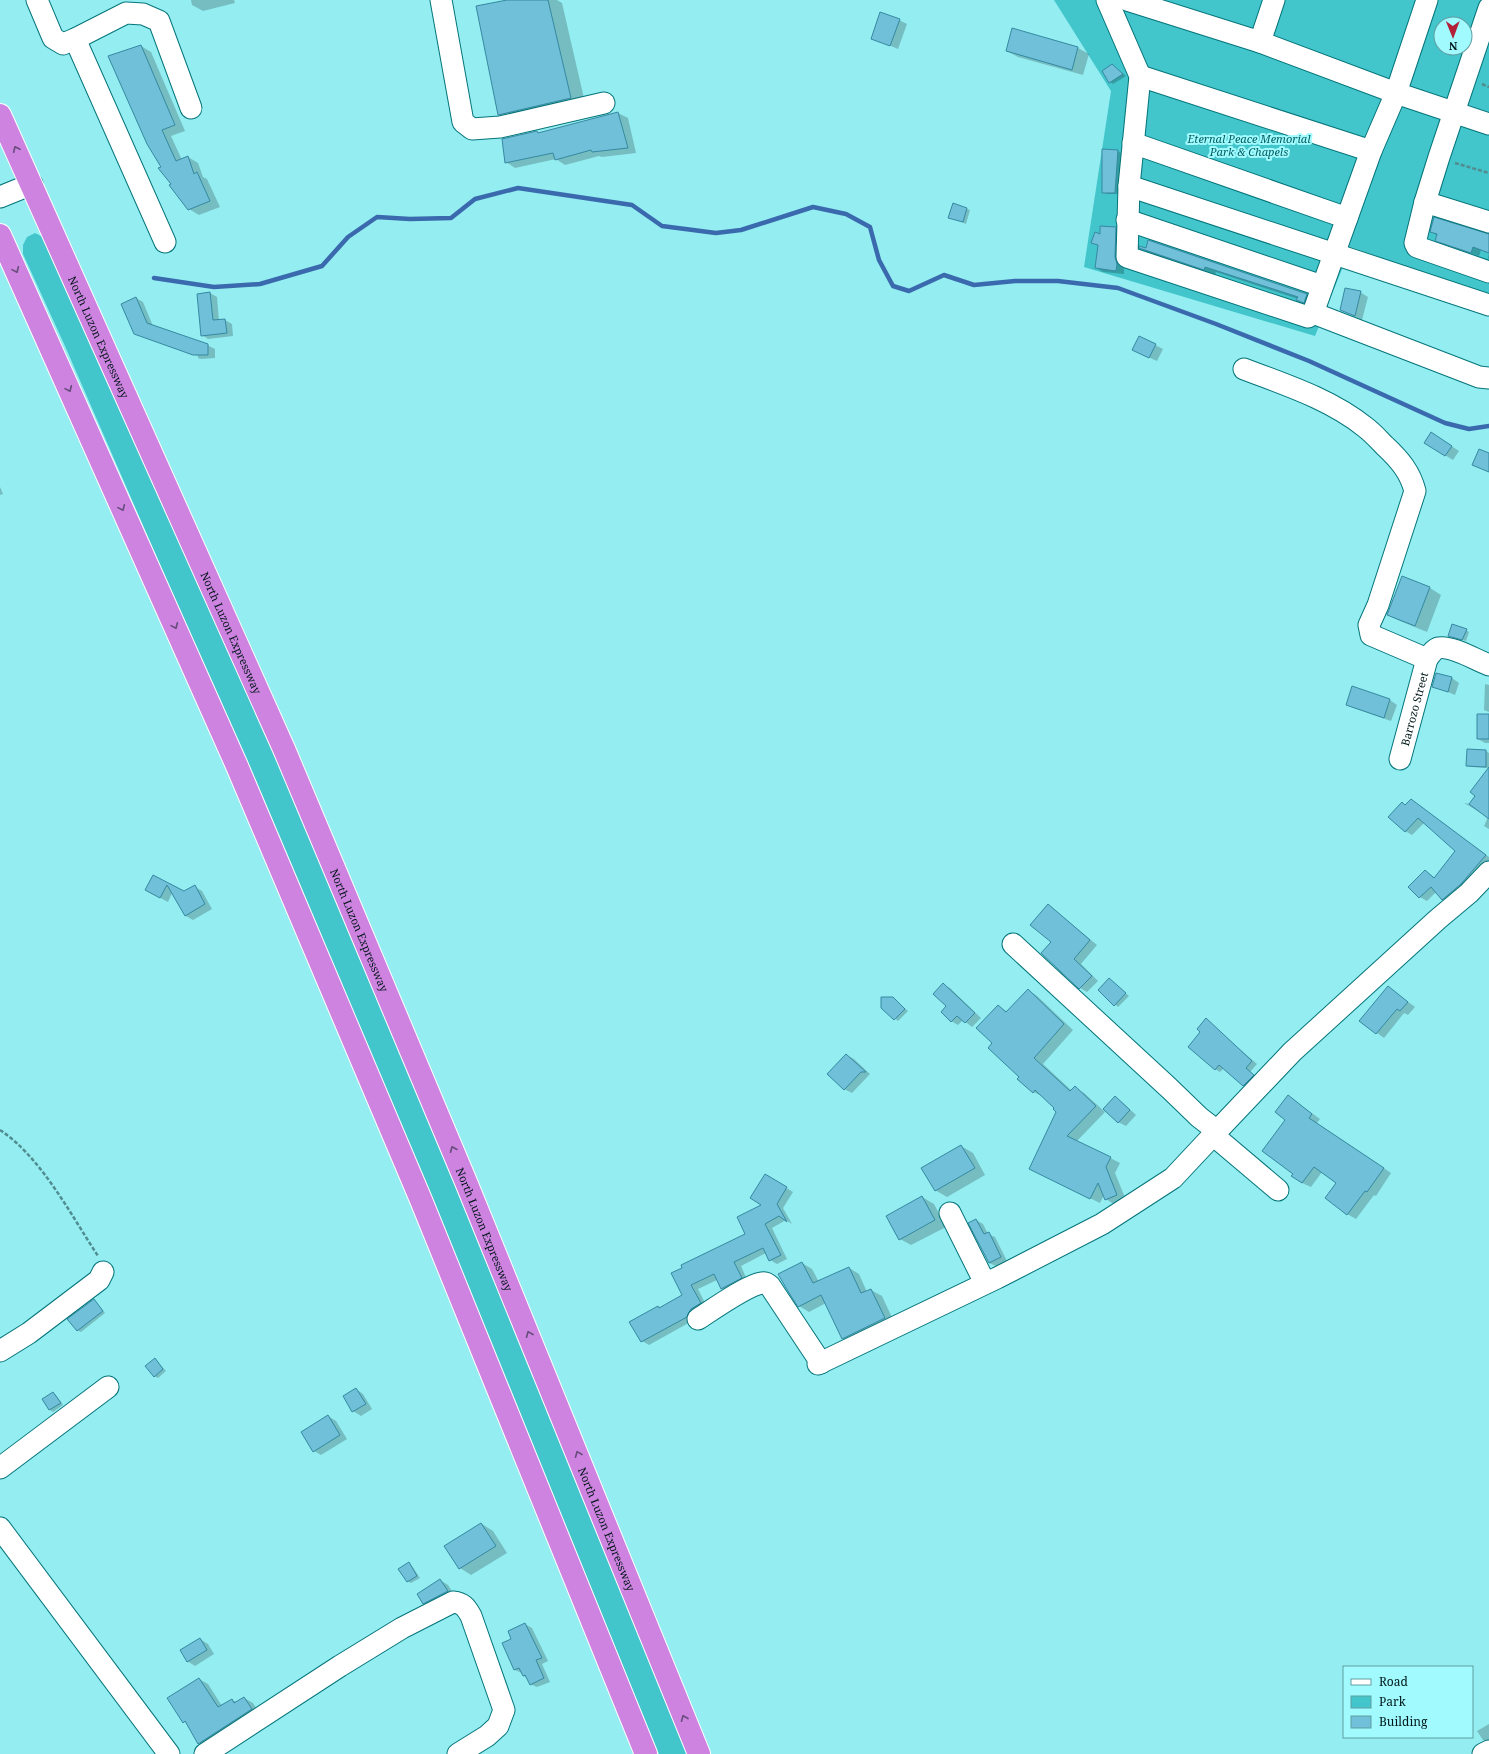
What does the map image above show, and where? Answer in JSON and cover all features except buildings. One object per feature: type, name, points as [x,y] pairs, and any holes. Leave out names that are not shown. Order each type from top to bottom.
[{"type":"highway","name":"North Luzon Expressway","points":[[0,115],[284,748],[466,1182],[699,1754]]},
{"type":"highway","points":[[0,235],[240,773],[421,1200],[646,1754]]},
{"type":"street","points":[[37,0],[53,38],[63,44],[126,13],[142,14],[159,21],[191,108]]},
{"type":"street","points":[[441,0],[463,122],[472,130],[500,127],[604,103]]},
{"type":"street","points":[[1108,0],[1140,76],[1129,186],[1126,255],[1129,258],[1308,317],[1313,313],[1371,151],[1396,93],[1427,0]]},
{"type":"street","points":[[1260,42],[1274,0]]},
{"type":"street","points":[[1133,1],[1260,42],[1396,93],[1489,124]]},
{"type":"street","points":[[1489,9],[1483,49],[1454,112],[1415,238],[1417,247],[1489,272]]},
{"type":"street","points":[[75,39],[165,242]]},
{"type":"street","points":[[1140,76],[1371,151]]},
{"type":"street","points":[[1133,143],[1347,218]]},
{"type":"street","points":[[0,197],[32,184]]},
{"type":"street","points":[[1129,186],[1489,305]]},
{"type":"street","points":[[1425,202],[1489,222]]},
{"type":"street","points":[[1127,220],[1322,286]]},
{"type":"street","points":[[1313,313],[1479,377],[1489,378]]},
{"type":"street","points":[[1244,369],[1311,394],[1365,427],[1400,461],[1412,479],[1416,491],[1378,605],[1369,625],[1371,635],[1428,659],[1432,652],[1437,649],[1447,647],[1489,665]]},
{"type":"street","name":"Barrozo Street","points":[[1400,759],[1428,659]]},
{"type":"street","points":[[698,1319],[745,1290],[762,1282],[766,1283],[770,1286],[819,1364],[1102,1224],[1173,1178],[1292,1052],[1438,919],[1469,893],[1489,872]]},
{"type":"street","points":[[1013,944],[1278,1190]]},
{"type":"street","points":[[950,1213],[985,1283]]},
{"type":"street","points":[[0,1351],[29,1333],[99,1280],[103,1272]]},
{"type":"street","points":[[0,1468],[108,1387]]},
{"type":"street","points":[[0,1528],[169,1754]]},
{"type":"street","points":[[205,1754],[359,1654],[402,1628],[453,1602],[461,1603],[467,1608],[471,1616],[504,1710],[498,1726],[487,1736],[458,1754]]},
{"type":"street","points":[[1483,1754],[1489,1751]]},
{"type":"path","points":[[1439,157],[1489,173]]},
{"type":"path","points":[[0,1130],[13,1139],[42,1171],[100,1259],[103,1272]]},
{"type":"green space","name":"Eternal Peace Memorial Park & Chapels","points":[[1054,0],[1489,0],[1489,296],[1351,247],[1315,336],[1084,267],[1111,91]]},
{"type":"green space","points":[[35,233],[45,238],[251,694],[692,1754],[659,1754],[443,1225],[216,693],[65,346],[23,254],[23,245],[27,237]]},
{"type":"waterway","points":[[154,278],[214,287],[260,284],[322,266],[348,237],[377,217],[410,219],[451,218],[475,199],[518,188],[632,205],[662,226],[716,233],[741,230],[813,207],[846,214],[870,227],[879,260],[893,286],[909,291],[944,275],[974,285],[1015,281],[1058,281],[1118,288],[1216,324],[1309,361],[1445,423],[1469,429],[1489,426]]}]
